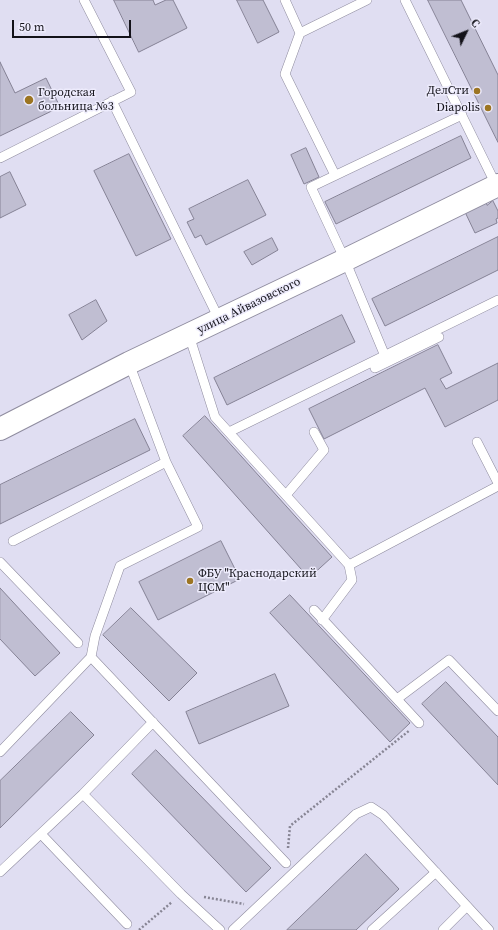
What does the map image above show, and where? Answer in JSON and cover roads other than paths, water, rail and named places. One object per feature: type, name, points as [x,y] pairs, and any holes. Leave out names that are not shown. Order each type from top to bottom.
[{"type":"street","name":"улица Айвазовского","points":[[0,429],[129,363],[498,186]]},
{"type":"lane","points":[[0,158],[130,92],[84,0]]},
{"type":"lane","points":[[285,0],[300,33]]},
{"type":"lane","points":[[335,175],[285,74],[300,33],[367,0]]},
{"type":"lane","points":[[405,0],[498,186]]},
{"type":"lane","points":[[112,101],[220,319]]},
{"type":"lane","points":[[385,356],[345,260],[311,187],[462,115]]},
{"type":"lane","points":[[229,432],[498,300]]},
{"type":"lane","points":[[189,335],[215,417],[349,565],[352,580],[322,620]]},
{"type":"lane","points":[[351,379],[439,337]]},
{"type":"lane","points":[[0,752],[91,657],[95,636],[120,566],[198,527],[166,462],[129,363]]},
{"type":"lane","points":[[286,495],[324,450],[314,432]]},
{"type":"lane","points":[[477,442],[498,483]]},
{"type":"lane","points":[[13,541],[166,462]]},
{"type":"lane","points":[[349,565],[498,486]]},
{"type":"lane","points":[[0,562],[78,643]]},
{"type":"lane","points":[[314,610],[419,723]]},
{"type":"lane","points":[[91,657],[286,863]]},
{"type":"lane","points":[[397,699],[449,660],[498,711]]},
{"type":"lane","points":[[0,872],[83,794],[153,722]]},
{"type":"lane","points":[[83,794],[181,894],[220,930]]},
{"type":"lane","points":[[239,928],[356,814],[371,807],[383,815],[489,930]]},
{"type":"lane","points":[[40,834],[68,860],[127,924]]},
{"type":"lane","points":[[372,930],[436,872]]},
{"type":"lane","points":[[443,930],[467,906]]},
{"type":"place","name":"ДелСти","points":[[477,91]]},
{"type":"place","name":"Городская больница №3","points":[[29,100]]},
{"type":"place","name":"Diapolis","points":[[488,108]]},
{"type":"place","name":"ФБУ \"Краснодарский ЦСМ\"","points":[[190,581]]}]
